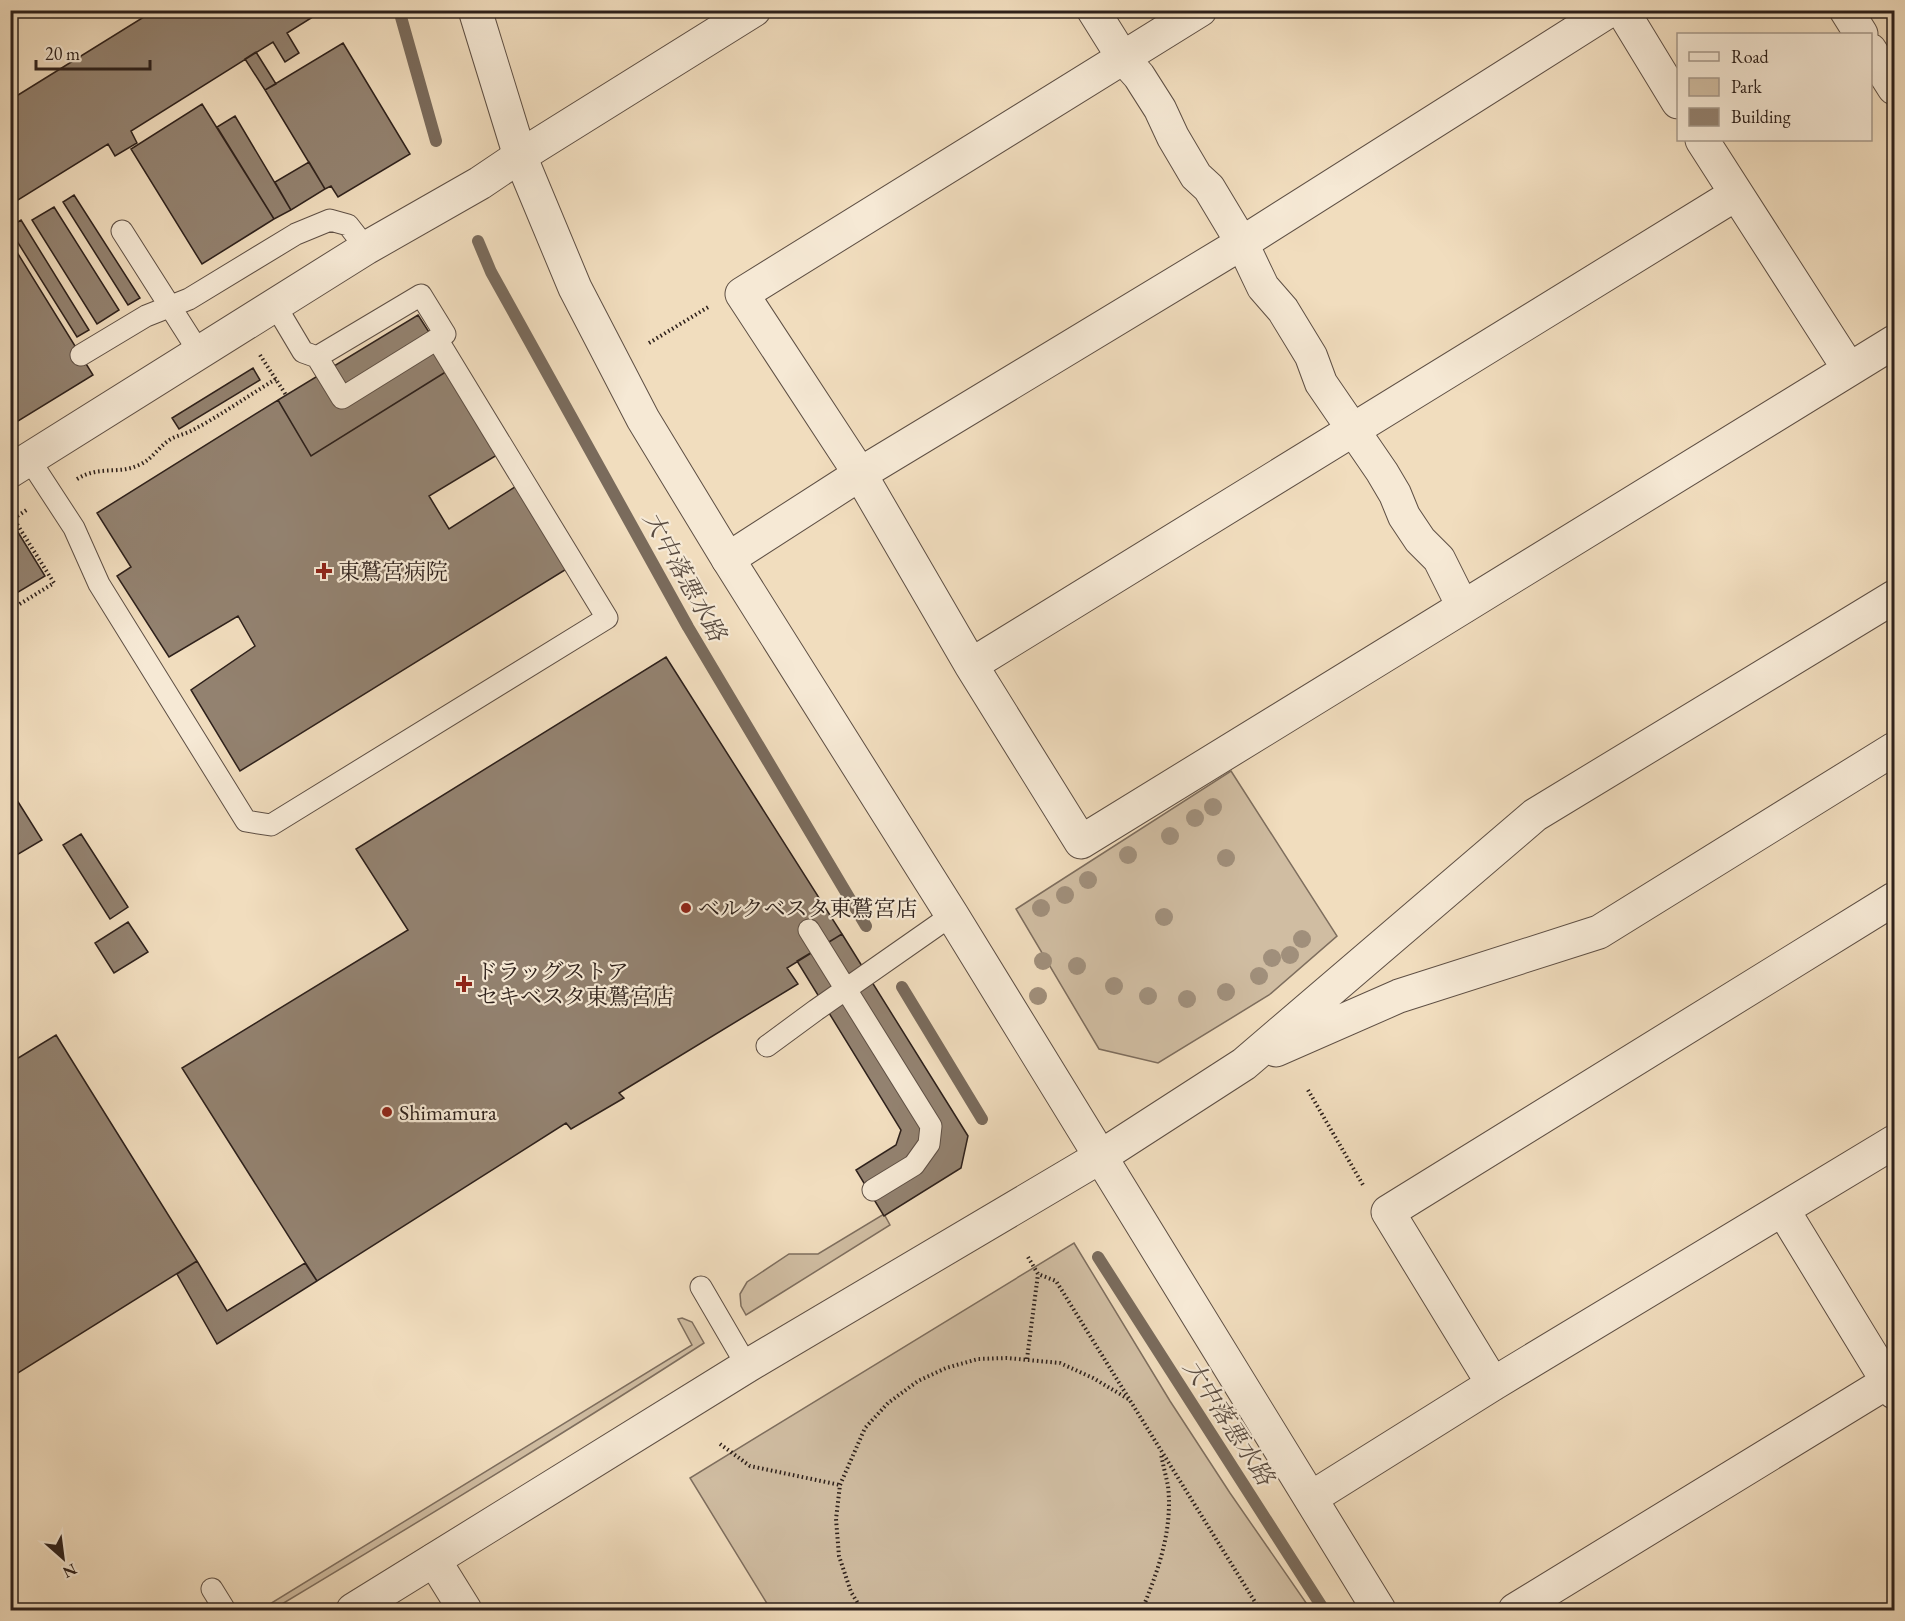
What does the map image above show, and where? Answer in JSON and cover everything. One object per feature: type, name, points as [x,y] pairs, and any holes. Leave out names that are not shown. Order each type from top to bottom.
[{"type":"street","points":[[475,10],[520,156],[575,288],[643,419],[728,559],[952,915],[1379,1611]]},
{"type":"street","points":[[20,465],[366,248],[480,183],[754,10]]},
{"type":"street","points":[[1093,10],[1123,58],[1140,76],[1196,176],[1209,188],[1242,243],[1263,287],[1283,310],[1311,356],[1321,383],[1382,472],[1404,516],[1420,540],[1439,559],[1463,607]]},
{"type":"street","points":[[1200,10],[742,294],[860,474],[971,665],[1081,842],[1894,342]]},
{"type":"street","points":[[728,559],[860,474],[1242,243],[1610,10]]},
{"type":"street","points":[[1622,10],[1677,100]]},
{"type":"street","points":[[1846,10],[1860,33]]},
{"type":"street","points":[[1872,53],[1894,88]]},
{"type":"street","points":[[1703,141],[1849,369]]},
{"type":"street","points":[[971,665],[1736,194]]},
{"type":"street","points":[[353,1611],[747,1366],[1100,1157],[1244,1064],[1535,816],[1894,597]]},
{"type":"street","points":[[1244,1064],[1399,996],[1599,932],[1894,749]]},
{"type":"street","points":[[1493,1384],[1388,1212],[1894,900]]},
{"type":"street","points":[[1311,1498],[1493,1384],[1894,1142]]},
{"type":"street","points":[[1515,1611],[1892,1384],[1783,1210]]},
{"type":"street","points":[[434,1560],[465,1611]]},
{"type":"lane","points":[[81,355],[146,316],[189,299],[296,234],[330,220],[348,225],[366,248]]},
{"type":"lane","points":[[122,231],[199,352]]},
{"type":"lane","points":[[275,305],[303,352],[317,357],[342,398],[445,334],[421,295],[317,357]]},
{"type":"lane","points":[[20,465],[74,528],[99,584],[246,821],[272,825],[607,618],[437,339]]},
{"type":"lane","points":[[767,1046],[952,915]]},
{"type":"lane","points":[[809,930],[932,1126],[929,1144],[914,1165],[873,1190]]},
{"type":"lane","points":[[701,1287],[747,1366]]},
{"type":"lane","points":[[212,1588],[225,1611]]},
{"type":"path","points":[[649,343],[716,302],[742,294]]},
{"type":"path","points":[[259,353],[286,395]]},
{"type":"path","points":[[74,481],[93,472],[106,469],[125,470],[137,466],[172,438],[190,431],[276,379]]},
{"type":"path","points":[[12,520],[31,507]]},
{"type":"path","points":[[10,513],[12,520],[54,583],[10,610]]},
{"type":"path","points":[[1308,1090],[1369,1197],[1388,1212]]},
{"type":"path","points":[[1028,1257],[1038,1274],[1028,1359]]},
{"type":"path","points":[[1038,1274],[1056,1281],[1260,1611]]},
{"type":"path","points":[[862,1611],[851,1592],[839,1556],[836,1519],[840,1485],[865,1428],[888,1403],[918,1381],[945,1368],[978,1359],[1028,1359],[1060,1363],[1093,1378],[1130,1400]]},
{"type":"path","points":[[720,1444],[750,1466],[840,1485]]},
{"type":"path","points":[[1142,1611],[1158,1566],[1169,1514],[1168,1485],[1160,1449]]},
{"type":"green space","points":[[1231,771],[1337,936],[1269,995],[1158,1063],[1099,1049],[1016,909]]},
{"type":"green space","points":[[884,1214],[890,1225],[746,1315],[741,1306],[740,1294],[747,1282],[789,1254],[818,1254]]},
{"type":"green space","points":[[1074,1243],[1170,1401],[1311,1610],[771,1610],[690,1478]]},
{"type":"green space","points":[[682,1318],[692,1322],[704,1343],[543,1445],[272,1610],[260,1610],[692,1345],[678,1319]]},
{"type":"building","points":[[155,10],[324,10],[287,33],[299,53],[285,62],[273,42],[131,131],[137,143],[115,156],[108,144],[10,205],[10,100]]},
{"type":"building","points":[[343,43],[410,154],[338,197],[331,186],[325,189],[265,90]]},
{"type":"building","points":[[256,52],[276,84],[265,90],[245,59]]},
{"type":"building","points":[[202,104],[274,219],[202,264],[131,149]]},
{"type":"building","points":[[235,116],[291,210],[274,219],[217,127]]},
{"type":"building","points":[[309,162],[325,189],[291,210],[275,182]]},
{"type":"building","points":[[74,195],[140,298],[128,305],[63,202]]},
{"type":"building","points":[[54,207],[119,310],[97,324],[32,220]]},
{"type":"building","points":[[21,220],[89,330],[77,337],[10,230],[10,227]]},
{"type":"building","points":[[15,249],[93,375],[10,426],[10,252]]},
{"type":"building","points":[[418,315],[452,368],[311,456],[278,400]]},
{"type":"building","points":[[253,368],[260,380],[179,429],[172,418]]},
{"type":"building","points":[[452,368],[502,452],[429,496],[449,529],[521,483],[573,565],[240,771],[191,690],[255,646],[238,616],[169,657],[117,576],[131,567],[97,513],[278,400],[311,456]]},
{"type":"building","points":[[16,529],[45,576],[10,597],[10,532]]},
{"type":"building","points":[[666,657],[842,934],[787,968],[798,984],[619,1093],[624,1098],[571,1129],[566,1123],[317,1281],[182,1068],[408,930],[356,849]]},
{"type":"building","points":[[10,789],[42,840],[10,859]]},
{"type":"building","points":[[81,834],[128,907],[110,919],[63,845]]},
{"type":"building","points":[[128,922],[148,952],[114,973],[95,943]]},
{"type":"building","points":[[842,934],[968,1136],[961,1168],[884,1216],[856,1170],[896,1145],[901,1130],[797,961]]},
{"type":"building","points":[[56,1035],[197,1261],[10,1378],[10,1063]]},
{"type":"building","points":[[197,1261],[227,1311],[305,1263],[317,1281],[217,1344],[177,1274]]},
{"type":"waterway","name":"大中落悪水路","points":[[399,10],[436,141]]},
{"type":"waterway","name":"大中落悪水路","points":[[478,241],[491,272],[688,627],[866,926]]},
{"type":"waterway","name":"大中落悪水路","points":[[902,987],[982,1119]]},
{"type":"waterway","name":"大中落悪水路","points":[[1098,1257],[1324,1610]]},
{"type":"place","name":"東鷲宮病院","points":[[324,571]]},
{"type":"place","name":"ベルクベスタ東鷲宮店","points":[[686,908]]},
{"type":"place","name":"ドラッグストア セキベスタ東鷲宮店","points":[[464,984]]},
{"type":"place","name":"Shimamura","points":[[387,1112]]}]
